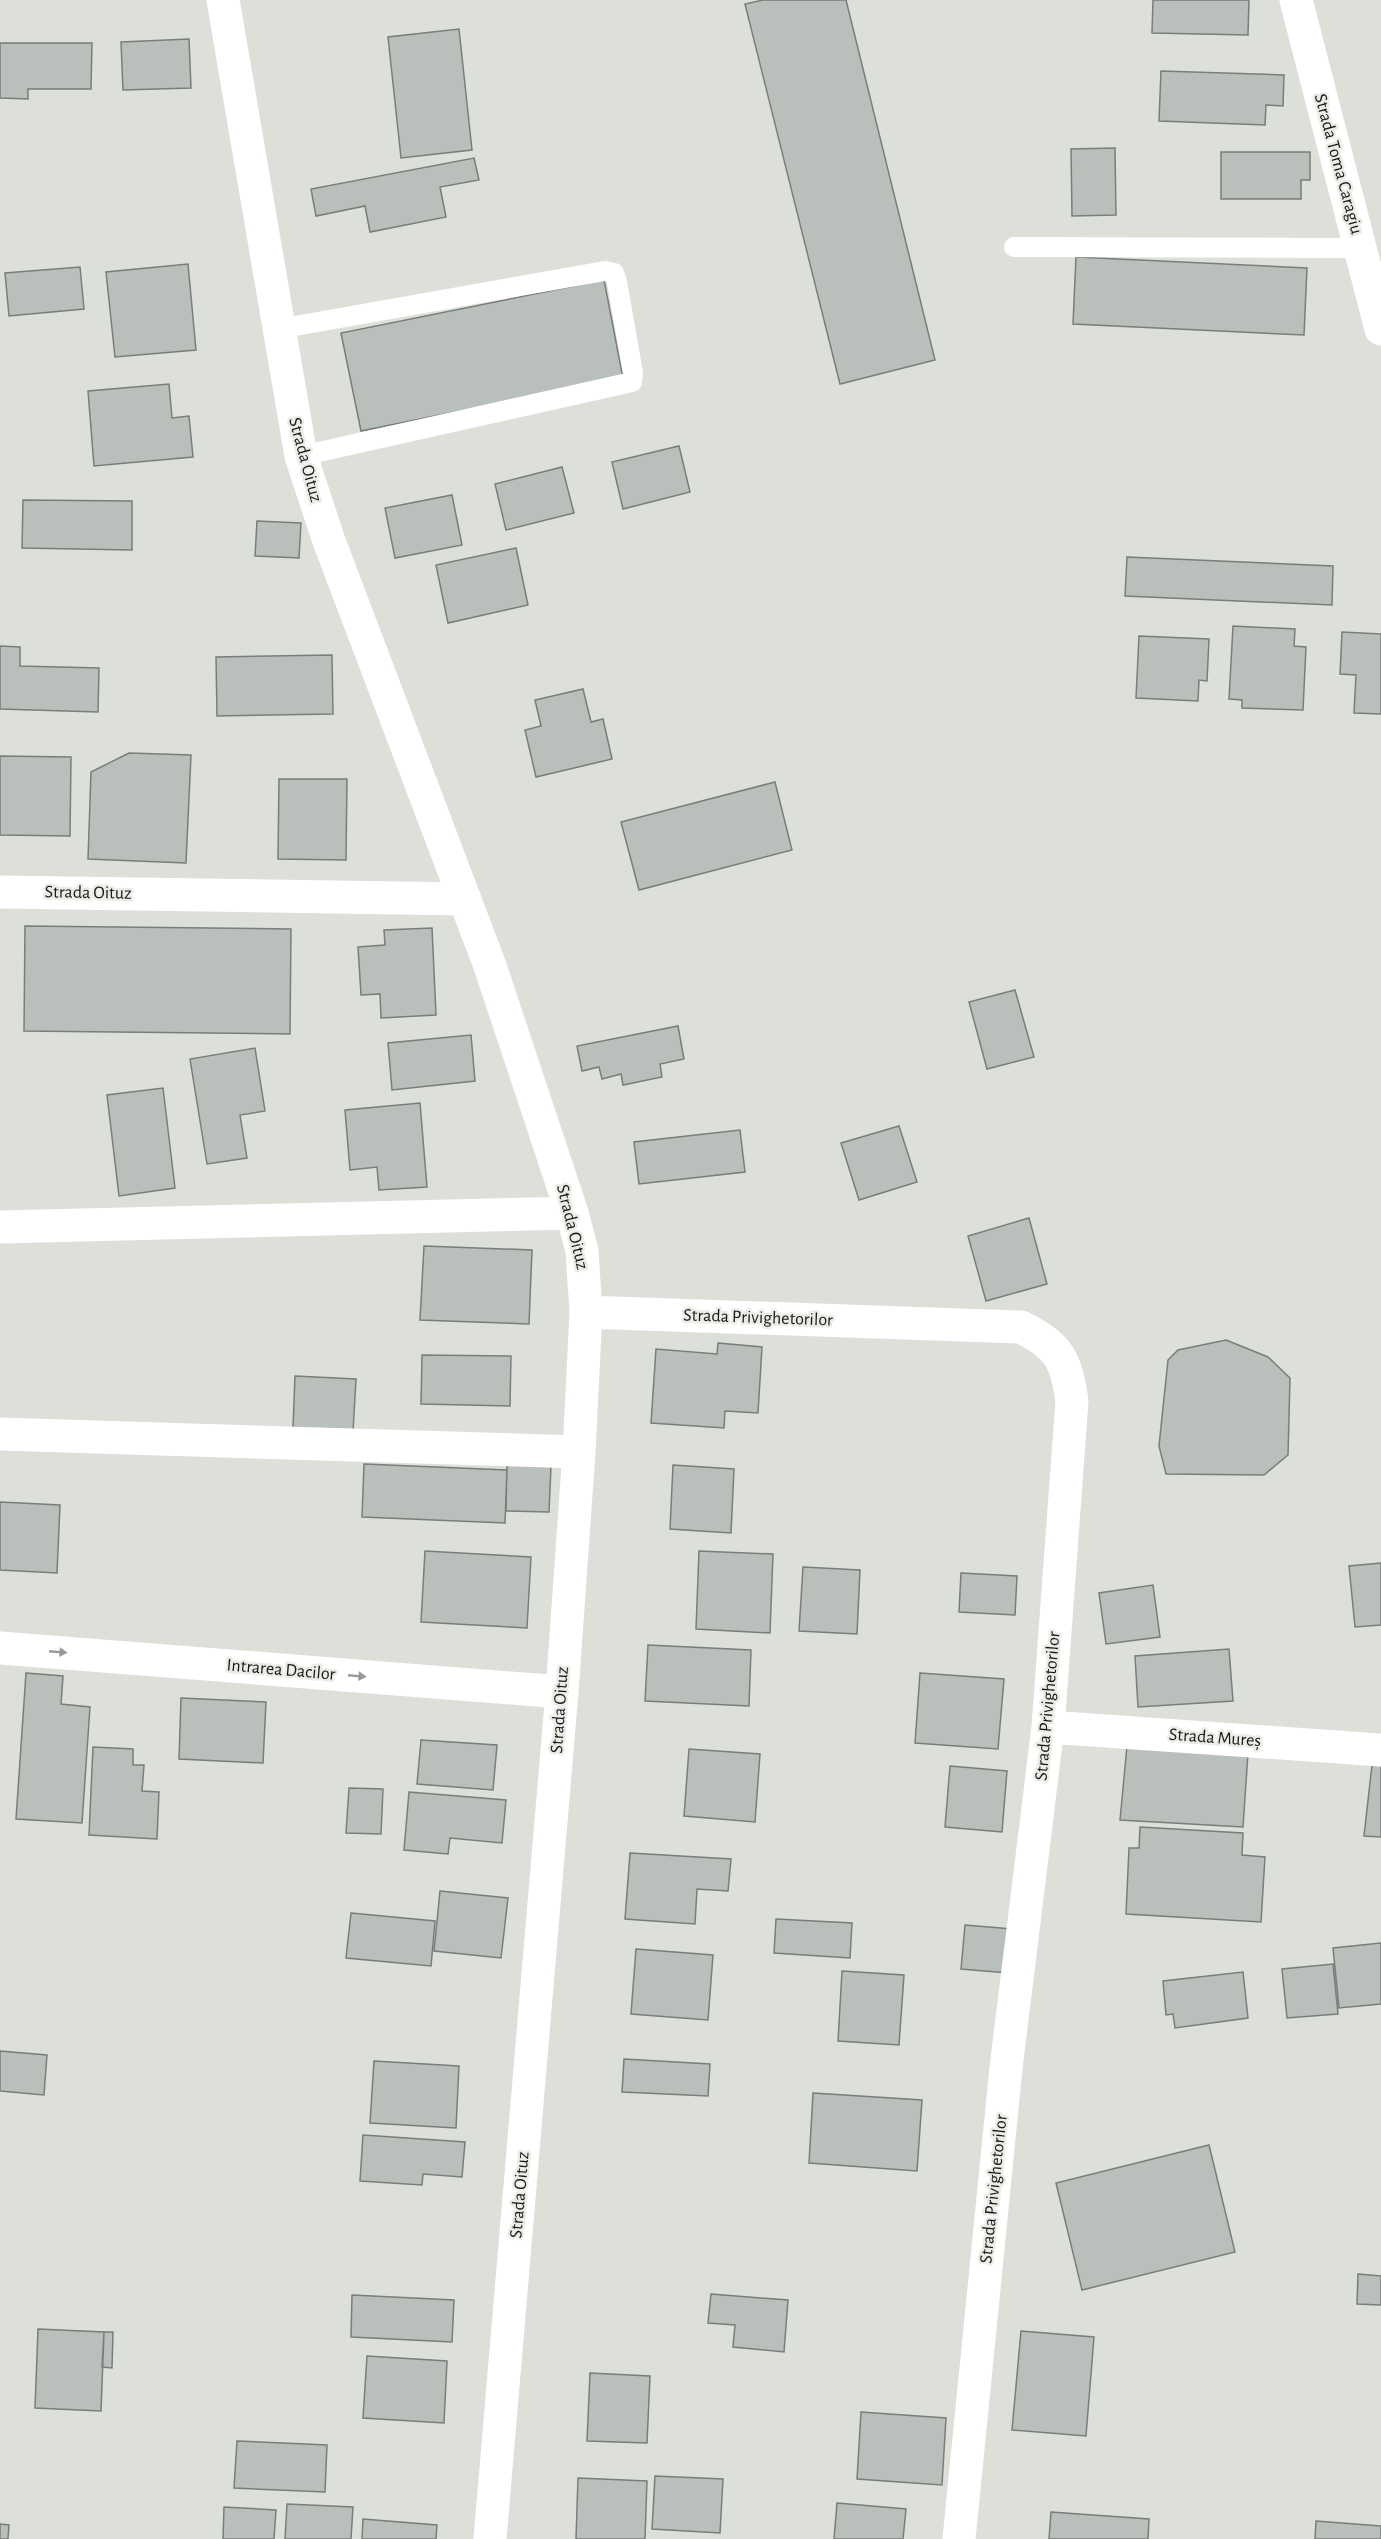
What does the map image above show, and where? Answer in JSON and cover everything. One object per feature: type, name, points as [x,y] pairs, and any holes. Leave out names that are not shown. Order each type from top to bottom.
[{"type":"street","name":"Strada Oituz","points":[[223,0],[301,456],[329,541],[490,966],[572,1213],[582,1251],[586,1312],[579,1452],[562,1692],[490,2539]]},
{"type":"street","name":"Strada Toma Caragiu","points":[[1296,0],[1381,329]]},
{"type":"street","name":"Strada Oituz","points":[[0,892],[465,899]]},
{"type":"street","points":[[0,1227],[572,1213]]},
{"type":"street","name":"Strada Privighetorilor","points":[[586,1312],[1021,1327],[1043,1338],[1060,1356],[1069,1376],[1072,1401],[1048,1727],[1006,2068],[959,2539]]},
{"type":"street","points":[[0,1434],[579,1452]]},
{"type":"street","name":"Intrarea Dacilor","points":[[0,1648],[562,1692]]},
{"type":"street","name":"Strada Mureș","points":[[1048,1727],[1381,1750]]},
{"type":"lane","points":[[1014,248],[1360,248]]},
{"type":"lane","points":[[278,329],[605,271],[614,273],[617,282],[633,374],[632,382],[301,456]]},
{"type":"building","points":[[763,0],[846,0],[935,360],[840,384],[745,4]]},
{"type":"building","points":[[1153,0],[1249,0],[1248,35],[1152,33]]},
{"type":"building","points":[[459,29],[472,150],[401,158],[388,37]]},
{"type":"building","points":[[189,39],[191,88],[123,90],[121,42]]},
{"type":"building","points":[[0,43],[92,43],[91,89],[28,89],[28,99],[0,98]]},
{"type":"building","points":[[1161,71],[1284,75],[1283,106],[1266,105],[1265,125],[1159,121]]},
{"type":"building","points":[[1115,148],[1116,215],[1072,216],[1071,149]]},
{"type":"building","points":[[1221,152],[1310,152],[1310,180],[1301,180],[1301,199],[1221,199]]},
{"type":"building","points":[[474,158],[479,180],[440,187],[446,217],[370,232],[365,206],[316,216],[311,189]]},
{"type":"building","points":[[1076,257],[1307,268],[1304,335],[1073,324]]},
{"type":"building","points":[[188,264],[196,350],[115,357],[106,272]]},
{"type":"building","points":[[80,267],[84,309],[9,316],[5,273]]},
{"type":"building","points":[[604,280],[623,378],[361,431],[341,333]]},
{"type":"building","points":[[169,384],[172,418],[189,416],[193,457],[94,466],[88,391]]},
{"type":"building","points":[[679,446],[690,492],[623,509],[612,462]]},
{"type":"building","points":[[562,467],[574,513],[506,530],[495,484]]},
{"type":"building","points":[[452,495],[462,545],[395,558],[385,508]]},
{"type":"building","points":[[23,500],[132,501],[132,550],[22,548]]},
{"type":"building","points":[[257,521],[301,523],[299,558],[255,556]]},
{"type":"building","points":[[516,548],[528,605],[448,623],[436,565]]},
{"type":"building","points":[[1127,557],[1333,566],[1332,605],[1125,596]]},
{"type":"building","points":[[1233,626],[1295,629],[1294,646],[1306,647],[1303,710],[1242,708],[1242,700],[1229,699]]},
{"type":"building","points":[[1342,632],[1381,634],[1381,714],[1354,713],[1356,675],[1340,674]]},
{"type":"building","points":[[1139,636],[1209,639],[1207,681],[1199,680],[1198,701],[1136,698]]},
{"type":"building","points":[[0,646],[20,647],[20,666],[99,668],[98,712],[0,709]]},
{"type":"building","points":[[332,655],[333,714],[217,716],[216,657]]},
{"type":"building","points":[[583,689],[591,722],[603,719],[612,759],[536,777],[525,730],[541,726],[535,700]]},
{"type":"building","points":[[129,753],[191,755],[186,863],[88,859],[91,772]]},
{"type":"building","points":[[0,756],[71,757],[70,836],[0,835]]},
{"type":"building","points":[[279,779],[347,779],[346,860],[278,859]]},
{"type":"building","points":[[775,782],[792,850],[639,890],[621,822]]},
{"type":"building","points":[[25,926],[291,929],[290,1034],[24,1031]]},
{"type":"building","points":[[432,928],[436,1015],[381,1018],[380,994],[361,995],[358,947],[385,945],[384,930]]},
{"type":"building","points":[[1015,990],[1034,1057],[987,1069],[969,1002]]},
{"type":"building","points":[[678,1026],[684,1059],[660,1064],[662,1077],[623,1085],[621,1074],[602,1079],[599,1067],[582,1071],[577,1046]]},
{"type":"building","points":[[471,1035],[475,1081],[392,1090],[388,1043]]},
{"type":"building","points":[[255,1048],[265,1111],[240,1115],[247,1158],[207,1164],[190,1059]]},
{"type":"building","points":[[163,1088],[175,1188],[119,1196],[107,1095]]},
{"type":"building","points":[[420,1103],[427,1187],[379,1190],[377,1167],[350,1170],[345,1110]]},
{"type":"building","points":[[899,1126],[917,1182],[859,1200],[841,1143]]},
{"type":"building","points":[[740,1130],[745,1172],[639,1184],[634,1142]]},
{"type":"building","points":[[1029,1218],[1047,1284],[986,1301],[968,1236]]},
{"type":"building","points":[[424,1246],[532,1250],[529,1324],[420,1320]]},
{"type":"building","points":[[1226,1340],[1268,1357],[1290,1378],[1288,1455],[1264,1475],[1166,1474],[1159,1446],[1168,1360],[1178,1350]]},
{"type":"building","points":[[718,1343],[762,1347],[758,1413],[725,1411],[724,1428],[651,1423],[656,1349],[717,1354]]},
{"type":"building","points":[[422,1355],[511,1356],[510,1406],[421,1404]]},
{"type":"building","points":[[295,1376],[356,1379],[353,1432],[293,1428]]},
{"type":"building","points":[[364,1464],[507,1470],[505,1523],[362,1517]]},
{"type":"building","points":[[507,1465],[551,1466],[549,1512],[506,1511]]},
{"type":"building","points":[[673,1465],[734,1469],[731,1533],[670,1529]]},
{"type":"building","points":[[0,1502],[60,1505],[57,1573],[0,1570]]},
{"type":"building","points":[[425,1551],[531,1557],[527,1628],[421,1622]]},
{"type":"building","points":[[699,1551],[773,1554],[770,1633],[696,1629]]},
{"type":"building","points":[[1381,1563],[1381,1625],[1355,1627],[1349,1566]]},
{"type":"building","points":[[803,1567],[860,1570],[857,1634],[799,1631]]},
{"type":"building","points":[[961,1573],[1017,1576],[1015,1615],[959,1612]]},
{"type":"building","points":[[1153,1585],[1160,1637],[1106,1644],[1099,1593]]},
{"type":"building","points":[[648,1645],[751,1650],[749,1706],[645,1701]]},
{"type":"building","points":[[1229,1649],[1233,1701],[1138,1707],[1135,1656]]},
{"type":"building","points":[[26,1673],[63,1676],[61,1704],[90,1707],[82,1823],[16,1819]]},
{"type":"building","points":[[920,1673],[1004,1679],[998,1749],[915,1743]]},
{"type":"building","points":[[181,1698],[266,1702],[263,1763],[179,1759]]},
{"type":"building","points":[[421,1740],[497,1745],[493,1790],[417,1784]]},
{"type":"building","points":[[1127,1746],[1248,1753],[1243,1827],[1120,1820]]},
{"type":"building","points":[[93,1747],[133,1749],[133,1765],[144,1765],[142,1791],[159,1792],[157,1839],[89,1835]]},
{"type":"building","points":[[689,1749],[760,1754],[755,1822],[684,1816]]},
{"type":"building","points":[[1372,1765],[1381,1765],[1381,1837],[1364,1836]]},
{"type":"building","points":[[950,1766],[1007,1771],[1002,1832],[945,1827]]},
{"type":"building","points":[[349,1788],[383,1789],[381,1834],[346,1833]]},
{"type":"building","points":[[409,1792],[506,1800],[502,1843],[450,1838],[448,1854],[404,1850]]},
{"type":"building","points":[[1140,1827],[1243,1833],[1242,1855],[1265,1857],[1261,1922],[1126,1914],[1129,1848],[1139,1848]]},
{"type":"building","points":[[630,1853],[731,1859],[728,1891],[697,1889],[695,1924],[625,1919]]},
{"type":"building","points":[[440,1891],[508,1898],[501,1958],[434,1951]]},
{"type":"building","points":[[351,1913],[435,1921],[431,1966],[346,1958]]},
{"type":"building","points":[[776,1919],[852,1923],[850,1958],[774,1953]]},
{"type":"building","points":[[965,1925],[1012,1929],[1008,1973],[961,1969]]},
{"type":"building","points":[[1381,1943],[1381,2004],[1339,2008],[1333,1948]]},
{"type":"building","points":[[636,1949],[713,1955],[708,2020],[631,2014]]},
{"type":"building","points":[[1333,1964],[1338,2014],[1287,2018],[1282,1969]]},
{"type":"building","points":[[842,1971],[904,1975],[899,2045],[838,2041]]},
{"type":"building","points":[[1243,1972],[1248,2018],[1175,2028],[1173,2014],[1166,2015],[1163,1981]]},
{"type":"building","points":[[0,2051],[47,2055],[44,2095],[0,2091]]},
{"type":"building","points":[[624,2059],[710,2064],[708,2096],[622,2092]]},
{"type":"building","points":[[374,2061],[459,2066],[456,2128],[370,2123]]},
{"type":"building","points":[[813,2093],[922,2100],[917,2171],[809,2163]]},
{"type":"building","points":[[363,2135],[465,2142],[462,2177],[423,2174],[422,2185],[360,2181]]},
{"type":"building","points":[[1209,2145],[1235,2252],[1082,2290],[1056,2183]]},
{"type":"building","points":[[1358,2274],[1381,2276],[1381,2305],[1357,2304]]},
{"type":"building","points":[[711,2294],[788,2300],[784,2352],[733,2347],[735,2325],[708,2323]]},
{"type":"building","points":[[352,2295],[454,2300],[452,2342],[351,2337]]},
{"type":"building","points":[[38,2329],[104,2332],[101,2411],[35,2408]]},
{"type":"building","points":[[1021,2331],[1094,2337],[1086,2436],[1012,2430]]},
{"type":"building","points":[[104,2332],[113,2332],[112,2368],[102,2367]]},
{"type":"building","points":[[367,2356],[447,2361],[444,2423],[363,2418]]},
{"type":"building","points":[[590,2373],[650,2376],[647,2443],[587,2441]]},
{"type":"building","points":[[861,2412],[946,2418],[942,2485],[857,2479]]},
{"type":"building","points":[[237,2441],[327,2445],[325,2492],[234,2488]]},
{"type":"building","points":[[655,2476],[723,2479],[720,2533],[652,2529]]},
{"type":"building","points":[[578,2478],[647,2481],[645,2539],[576,2539]]},
{"type":"building","points":[[837,2503],[906,2509],[903,2539],[834,2539]]},
{"type":"building","points":[[287,2504],[353,2507],[351,2539],[285,2539]]},
{"type":"building","points":[[224,2507],[276,2510],[274,2539],[223,2539]]},
{"type":"building","points":[[1051,2512],[1149,2519],[1148,2539],[1049,2539]]},
{"type":"building","points":[[363,2519],[437,2525],[436,2539],[362,2539]]},
{"type":"building","points":[[1316,2521],[1381,2526],[1381,2539],[1315,2539]]},
{"type":"building","points":[[0,2524],[9,2525],[8,2539],[0,2539]]}]
